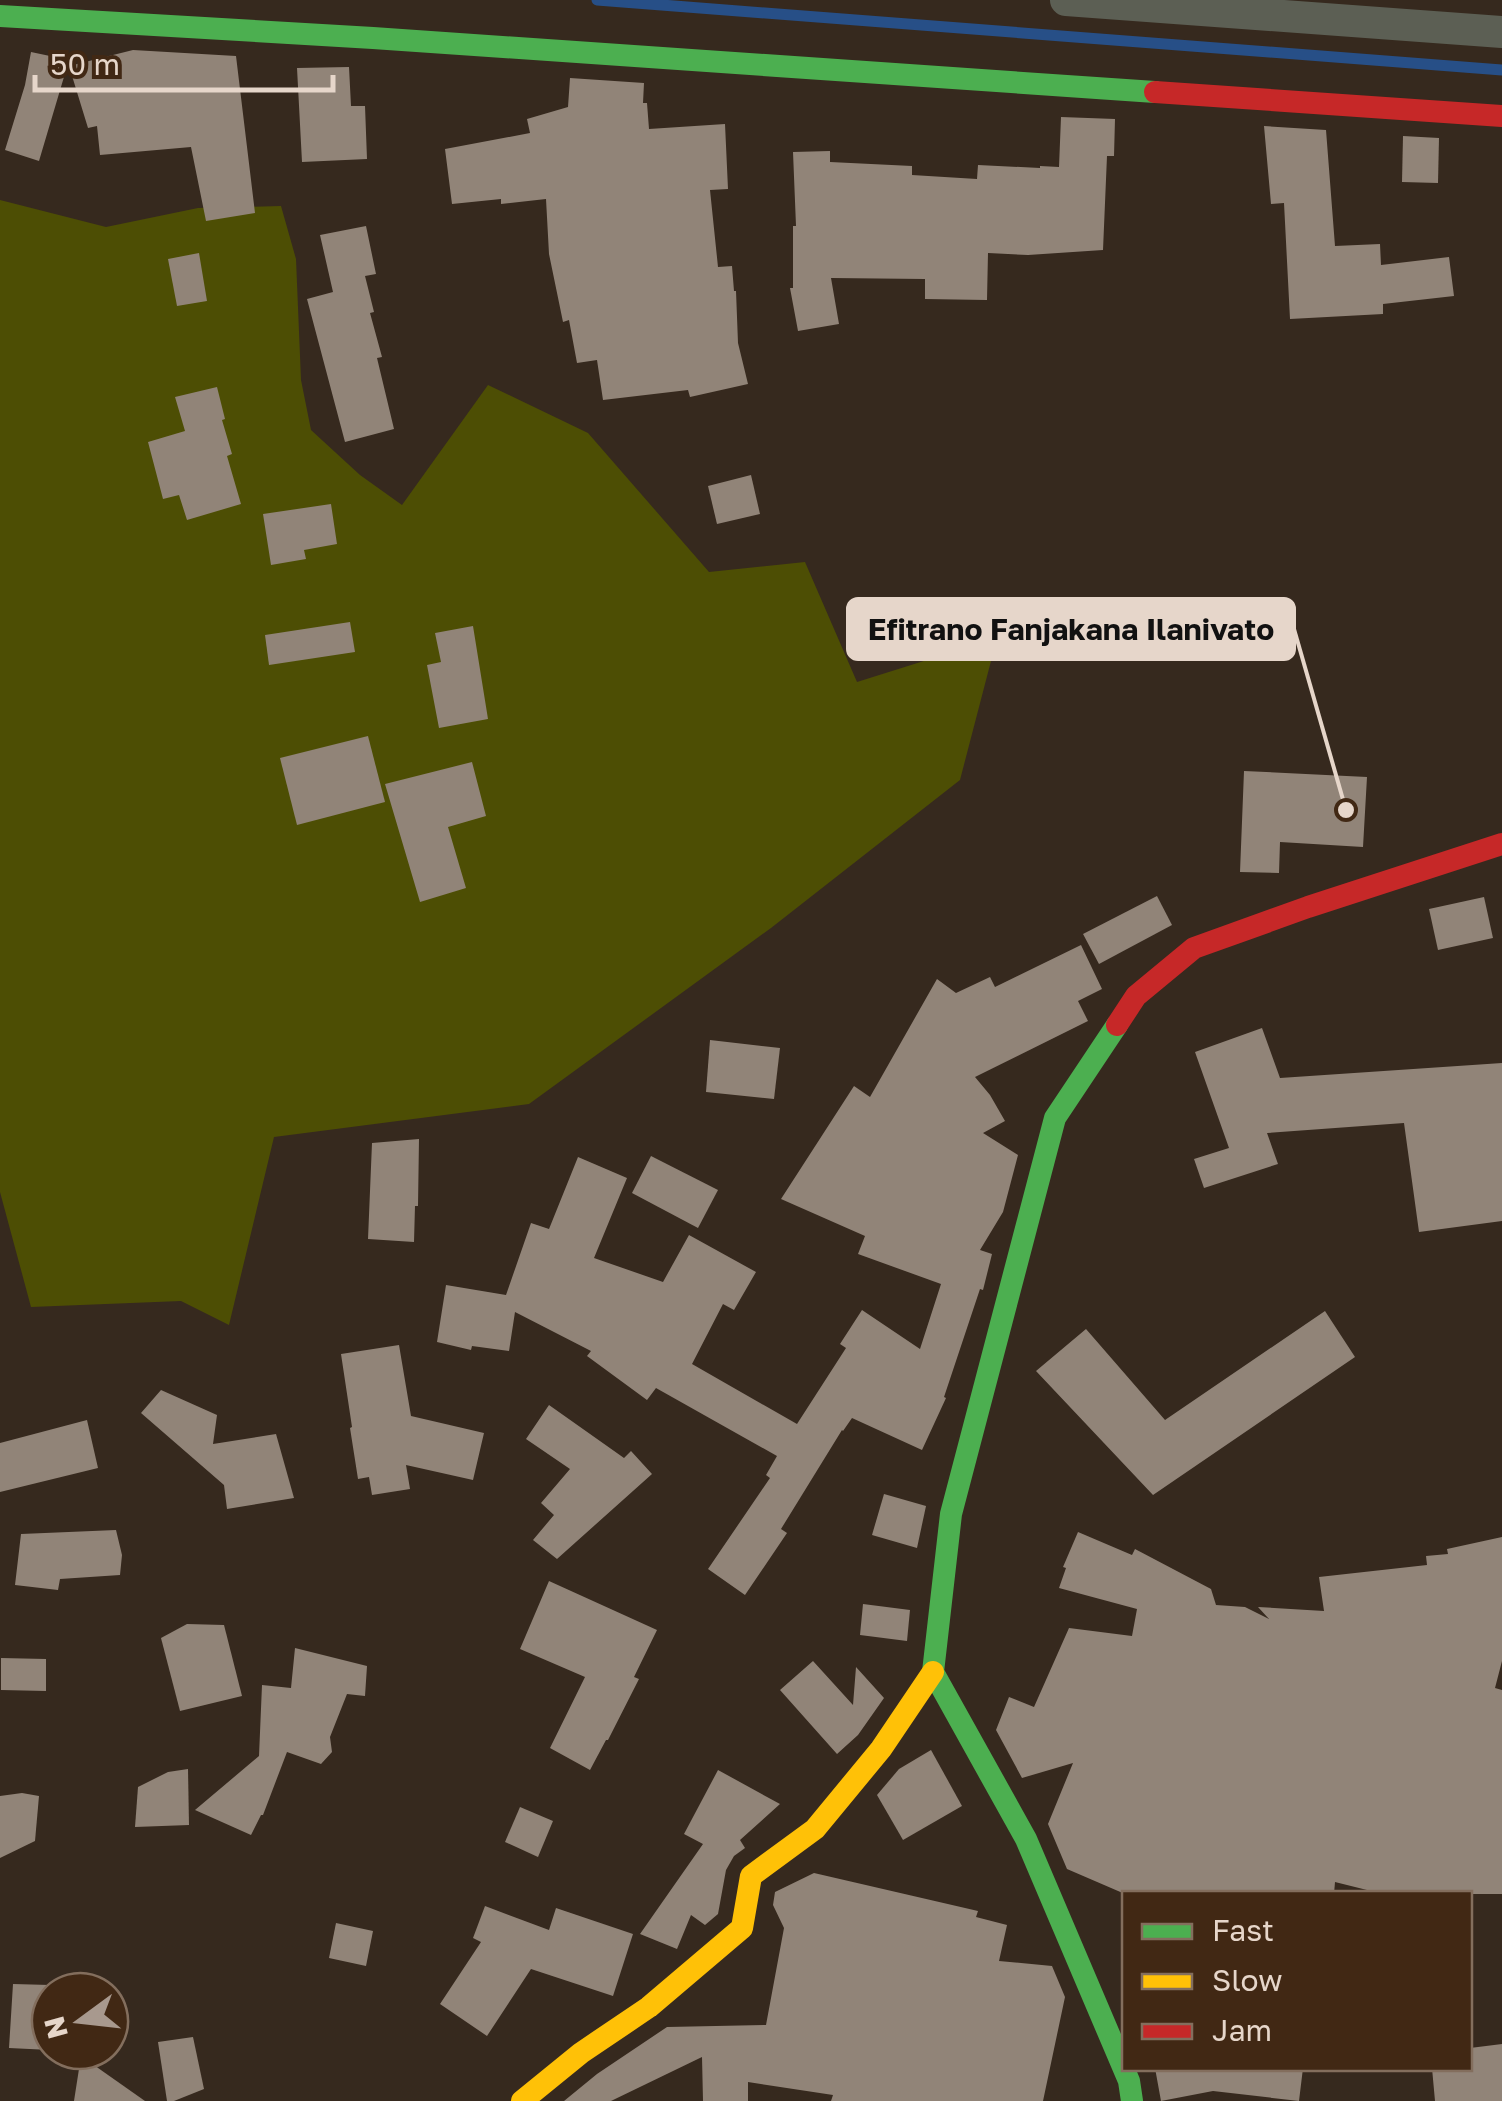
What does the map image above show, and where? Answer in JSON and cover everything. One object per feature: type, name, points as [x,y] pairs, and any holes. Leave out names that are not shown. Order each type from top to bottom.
[{"type":"street","points":[[1066,0],[1502,32]]},
{"type":"street","points":[[0,16],[393,39],[1502,116]]},
{"type":"street","points":[[522,2101],[581,2053],[649,2007],[742,1928],[751,1876],[815,1829],[881,1750],[933,1672],[951,1514],[1056,1118],[1136,996],[1194,948],[1502,844]]},
{"type":"street","points":[[933,1672],[1026,1839],[1122,2065]]},
{"type":"street","points":[[1125,2071],[1132,2101]]},
{"type":"shaded area","points":[[0,200],[106,227],[198,208],[281,206],[296,259],[301,380],[311,430],[360,475],[402,505],[488,385],[588,433],[709,572],[805,562],[857,682],[997,638],[960,780],[771,928],[529,1104],[274,1137],[229,1325],[181,1301],[31,1307],[0,1192]]},
{"type":"building","points":[[133,50],[236,56],[255,213],[206,221],[191,147],[100,155],[97,126],[88,128],[69,66]]},
{"type":"building","points":[[31,52],[69,60],[39,161],[5,150]]},
{"type":"building","points":[[349,67],[351,106],[365,106],[367,159],[302,162],[297,68]]},
{"type":"building","points":[[570,78],[644,83],[643,103],[647,103],[649,129],[725,124],[728,189],[710,190],[718,267],[732,266],[738,343],[748,384],[690,397],[688,390],[603,400],[597,360],[577,363],[569,320],[563,322],[549,254],[546,199],[452,204],[445,149],[530,133],[527,119],[568,107]]},
{"type":"building","points":[[1061,117],[1115,119],[1114,156],[1107,156],[1103,250],[1028,255],[988,253],[987,300],[925,299],[925,279],[831,278],[839,324],[798,331],[790,288],[796,226],[793,152],[830,151],[830,162],[912,166],[912,175],[977,179],[978,165],[1059,167]]},
{"type":"building","points":[[1264,126],[1326,130],[1335,246],[1380,244],[1381,265],[1449,257],[1454,296],[1383,304],[1383,314],[1290,319],[1284,203],[1271,204]]},
{"type":"building","points":[[1403,136],[1439,138],[1438,183],[1402,182]]},
{"type":"building","points":[[366,226],[376,274],[365,276],[374,312],[370,313],[394,429],[345,442],[307,299],[333,292],[320,235]]},
{"type":"building","points":[[199,253],[207,301],[177,306],[168,259]]},
{"type":"building","points":[[217,387],[232,454],[227,456],[241,504],[187,520],[179,495],[163,499],[148,442],[185,431],[175,397]]},
{"type":"building","points":[[751,475],[760,514],[717,524],[708,486]]},
{"type":"building","points":[[331,504],[337,544],[304,550],[306,559],[271,565],[263,514]]},
{"type":"building","points":[[350,622],[355,652],[269,665],[265,635]]},
{"type":"building","points":[[473,626],[488,719],[439,728],[427,665],[441,662],[435,633]]},
{"type":"building","points":[[368,736],[385,802],[297,825],[280,758]]},
{"type":"building","points":[[472,762],[486,816],[448,827],[466,888],[420,902],[385,784]]},
{"type":"building","points":[[1244,771],[1367,777],[1363,847],[1280,842],[1279,873],[1240,872]]},
{"type":"building","points":[[1157,896],[1172,925],[1099,964],[1083,934]]},
{"type":"building","points":[[1484,897],[1493,938],[1438,950],[1429,909]]},
{"type":"building","points":[[1081,945],[1102,989],[1078,1001],[1088,1021],[975,1077],[1005,1121],[983,1133],[1018,1155],[1003,1212],[980,1250],[992,1254],[983,1290],[980,1289],[946,1398],[922,1450],[852,1418],[781,1529],[787,1533],[745,1595],[708,1569],[770,1478],[766,1475],[777,1456],[656,1388],[647,1400],[587,1356],[591,1351],[515,1312],[509,1351],[472,1346],[471,1350],[437,1342],[446,1285],[506,1295],[531,1223],[549,1229],[578,1157],[627,1178],[594,1258],[663,1282],[689,1235],[756,1272],[734,1310],[723,1304],[692,1364],[797,1424],[846,1348],[840,1344],[862,1310],[920,1349],[941,1284],[858,1254],[865,1236],[781,1199],[854,1086],[870,1097],[937,979],[956,993],[990,977],[995,987]]},
{"type":"building","points":[[1262,1028],[1280,1078],[1502,1063],[1502,1221],[1419,1232],[1404,1123],[1267,1133],[1278,1164],[1204,1188],[1194,1159],[1229,1148],[1195,1052]]},
{"type":"building","points":[[710,1040],[780,1048],[774,1099],[706,1092]]},
{"type":"building","points":[[419,1139],[414,1242],[368,1239],[372,1143]]},
{"type":"building","points":[[651,1156],[718,1190],[698,1228],[632,1193]]},
{"type":"building","points":[[1325,1311],[1355,1357],[1153,1495],[1036,1371],[1086,1329],[1165,1420]]},
{"type":"building","points":[[399,1345],[411,1416],[484,1433],[473,1480],[406,1465],[410,1489],[372,1495],[369,1477],[358,1479],[341,1354]]},
{"type":"building","points":[[161,1390],[217,1415],[213,1444],[276,1434],[294,1498],[227,1509],[224,1485],[141,1413]]},
{"type":"building","points":[[549,1405],[624,1458],[631,1451],[652,1474],[557,1559],[533,1540],[554,1515],[541,1503],[570,1469],[526,1439]]},
{"type":"building","points":[[87,1420],[98,1468],[0,1492],[0,1443]]},
{"type":"building","points":[[884,1494],[926,1506],[917,1548],[872,1535]]},
{"type":"building","points":[[116,1530],[122,1555],[120,1575],[60,1579],[58,1590],[15,1585],[21,1534]]},
{"type":"building","points":[[1078,1532],[1132,1555],[1135,1549],[1211,1589],[1216,1605],[1245,1607],[1269,1619],[1258,1607],[1324,1611],[1319,1577],[1427,1565],[1426,1556],[1448,1554],[1447,1549],[1502,1537],[1502,1661],[1495,1688],[1502,1690],[1502,1894],[1371,1891],[1335,1882],[1334,1891],[1122,1893],[1067,1869],[1048,1824],[1073,1763],[1022,1778],[996,1730],[1009,1697],[1034,1707],[1069,1628],[1132,1636],[1137,1609],[1059,1588],[1066,1568],[1063,1567]]},
{"type":"building","points":[[549,1581],[657,1630],[634,1677],[639,1679],[590,1770],[550,1748],[585,1677],[520,1649]]},
{"type":"building","points":[[863,1604],[910,1610],[907,1641],[860,1635]]},
{"type":"building","points":[[187,1624],[224,1625],[242,1696],[180,1711],[161,1638]]},
{"type":"building","points":[[295,1648],[367,1666],[365,1696],[347,1694],[330,1737],[332,1752],[321,1764],[287,1752],[263,1815],[251,1835],[195,1810],[259,1756],[262,1685],[291,1688]]},
{"type":"building","points":[[1,1658],[46,1659],[46,1691],[1,1690]]},
{"type":"building","points":[[813,1661],[853,1705],[856,1667],[884,1698],[858,1735],[837,1754],[780,1690]]},
{"type":"building","points":[[931,1750],[962,1806],[903,1840],[877,1795],[899,1769]]},
{"type":"building","points":[[188,1769],[189,1825],[135,1827],[138,1787],[168,1772]]},
{"type":"building","points":[[718,1770],[780,1804],[740,1840],[745,1848],[734,1856],[726,1870],[718,1914],[705,1925],[691,1915],[677,1949],[640,1934],[703,1844],[684,1834]]},
{"type":"building","points":[[0,1796],[39,1796],[35,1841],[0,1858]]},
{"type":"building","points":[[520,1807],[553,1821],[538,1857],[505,1842]]},
{"type":"building","points":[[814,1873],[978,1911],[976,1917],[1007,1925],[999,1961],[1052,1966],[1065,1997],[1043,2101],[831,2101],[833,2095],[748,2082],[748,2101],[703,2101],[702,2057],[611,2101],[564,2101],[667,2027],[766,2025],[784,1928],[773,1905],[775,1892]]},
{"type":"building","points":[[485,1906],[549,1930],[556,1908],[633,1934],[613,1996],[531,1969],[487,2036],[440,2004],[481,1942],[473,1938]]},
{"type":"building","points":[[336,1923],[373,1931],[366,1966],[329,1958]]},
{"type":"building","points":[[13,1984],[30,1984],[30,2049],[9,2048]]},
{"type":"building","points":[[193,2037],[204,2089],[167,2101],[158,2042]]},
{"type":"building","points":[[1502,2044],[1502,2101],[1435,2101],[1432,2071],[1472,2071],[1472,2048]]},
{"type":"building","points":[[79,2071],[102,2071],[145,2101],[74,2101]]},
{"type":"building","points":[[1156,2071],[1303,2071],[1299,2101],[1213,2091],[1161,2101]]},
{"type":"waterway","points":[[597,0],[1502,70]]},
{"type":"traffic: fast","points":[[0,16],[1155,92]]},
{"type":"traffic: fast","points":[[1117,1025],[1055,1118],[951,1514],[933,1672],[1026,1839],[1122,2065]]},
{"type":"traffic: fast","points":[[1125,2071],[1132,2101]]},
{"type":"traffic: slow","points":[[522,2101],[581,2053],[649,2007],[742,1928],[751,1876],[815,1829],[881,1749],[933,1672]]},
{"type":"traffic: jam","points":[[1155,92],[1502,116]]},
{"type":"traffic: jam","points":[[1117,1025],[1136,996],[1194,948],[1502,844]]},
{"type":"place","name":"Efitrano Fanjakana Ilanivato","points":[[1346,810]]}]
